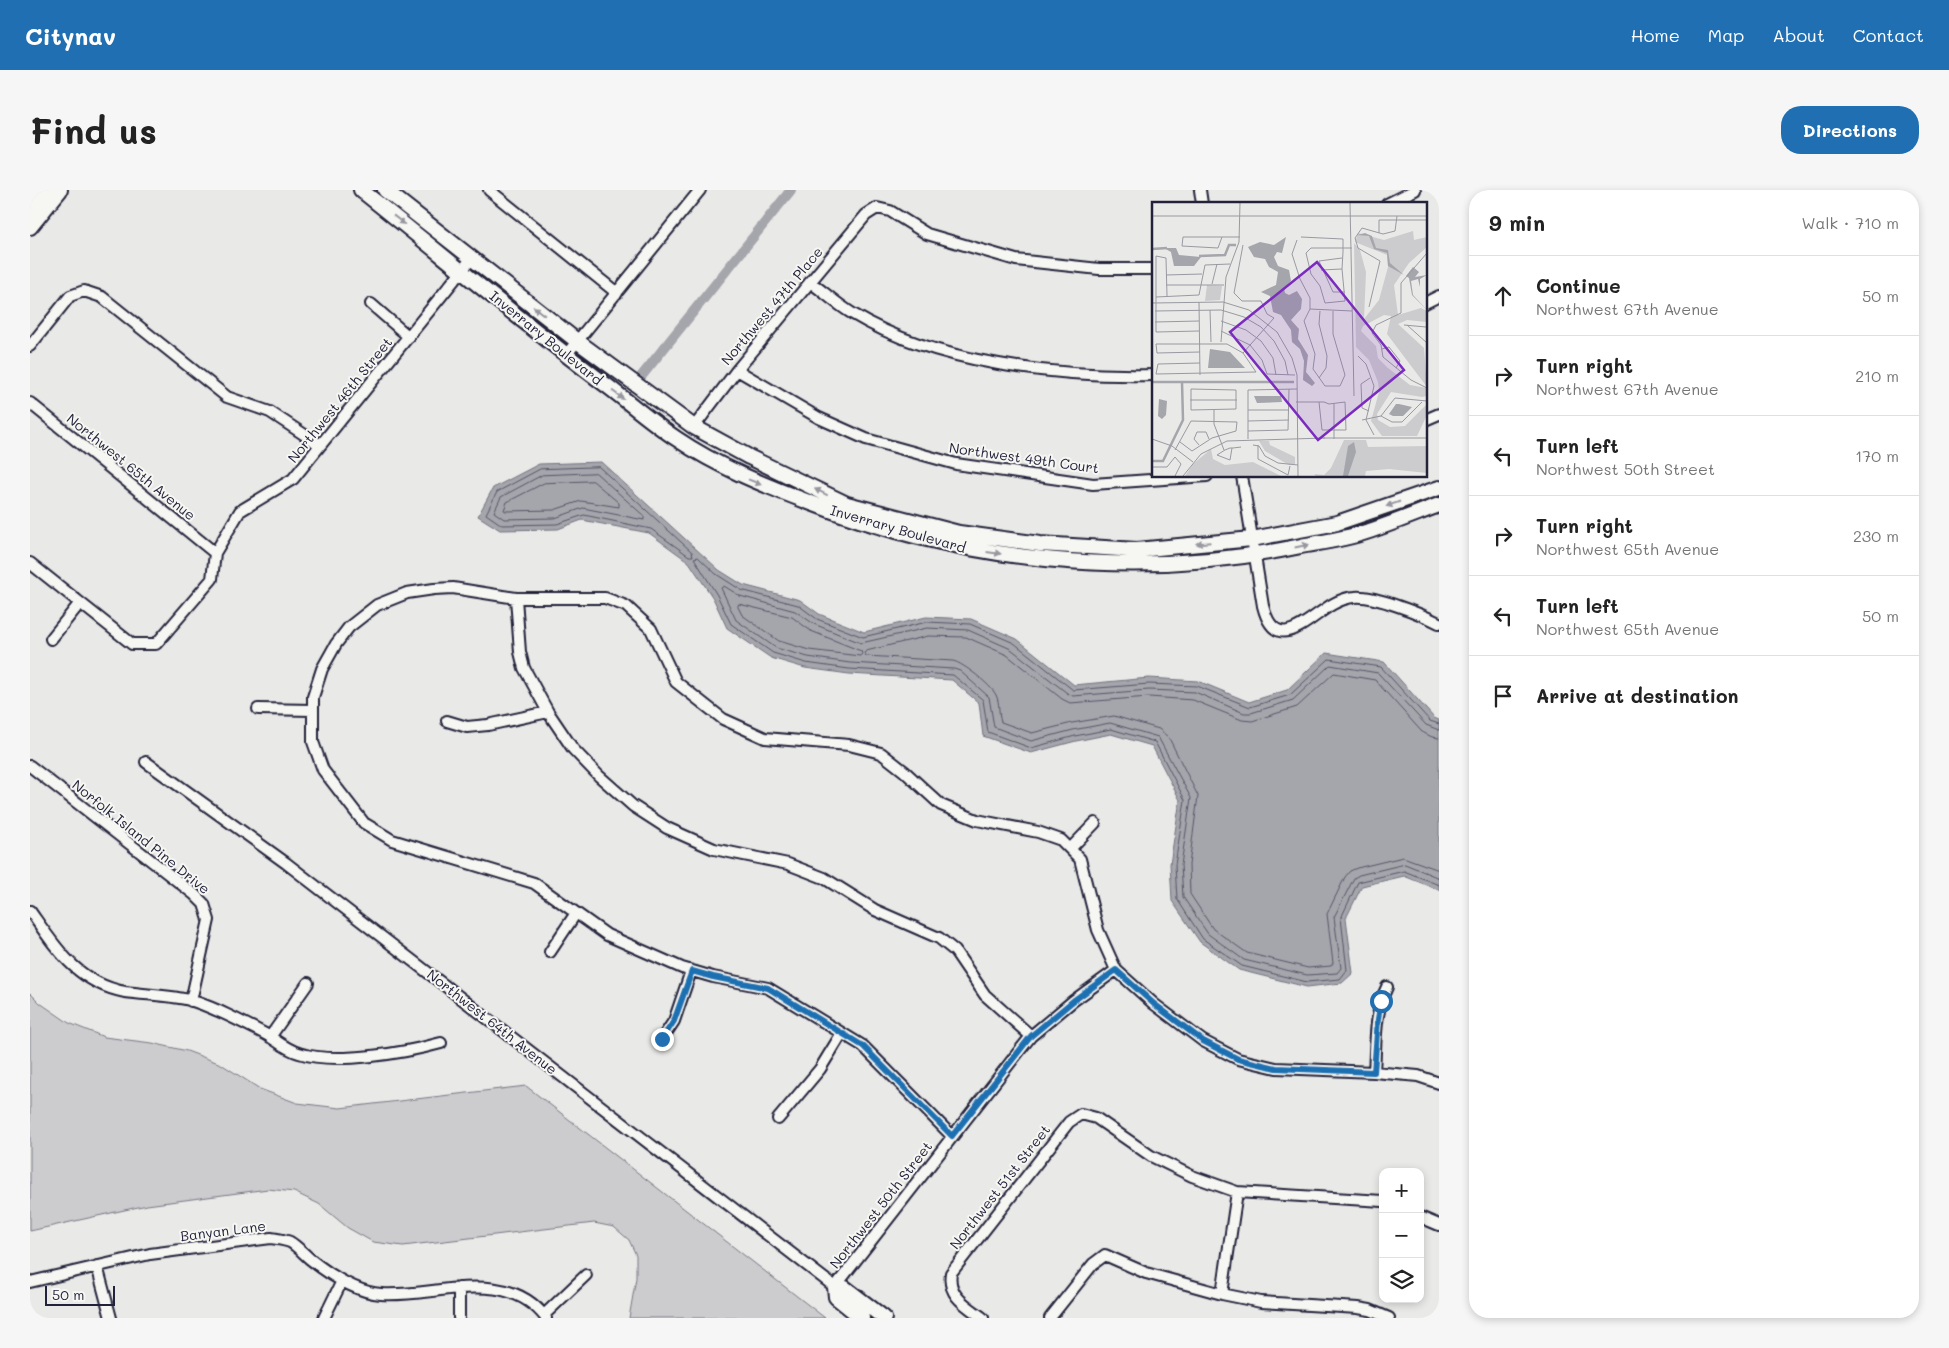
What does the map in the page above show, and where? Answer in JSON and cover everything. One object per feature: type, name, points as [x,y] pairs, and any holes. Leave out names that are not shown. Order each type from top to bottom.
[{"type":"street","points":[[30,210],[47,190]]},
{"type":"street","points":[[30,227],[60,190]]},
{"type":"street","name":"Inverrary Boulevard","points":[[361,190],[566,355],[678,440],[744,477],[845,517],[965,549],[1044,559],[1141,564],[1175,563],[1254,555],[1363,533],[1439,505]]},
{"type":"street","name":"Inverrary Boulevard","points":[[385,190],[577,341],[694,427],[749,457],[847,504],[959,534],[1040,544],[1137,550],[1252,539],[1337,523],[1439,488]]},
{"type":"street","points":[[489,190],[617,293]]},
{"type":"street","points":[[566,355],[700,190]]},
{"type":"street","points":[[1392,202],[1414,190]]},
{"type":"street","name":"Northwest 47th Place","points":[[694,427],[737,370],[810,282],[866,215],[877,208],[890,211],[927,234],[1016,260],[1099,269],[1152,269]]},
{"type":"street","name":"Northwest 46th Street","points":[[80,603],[132,644],[156,644],[212,579],[215,553],[240,511],[293,479],[472,258]]},
{"type":"street","points":[[810,282],[853,314],[903,338],[964,356],[1043,371],[1109,376],[1152,375]]},
{"type":"street","points":[[30,346],[70,296],[84,291],[102,297],[227,396],[270,412],[320,445]]},
{"type":"street","points":[[1426,302],[1439,296]]},
{"type":"street","points":[[371,304],[409,337]]},
{"type":"street","name":"Northwest 49th Court","points":[[737,370],[819,418],[866,438],[956,464],[1093,484],[1178,478]]},
{"type":"street","name":"Northwest 65th Avenue","points":[[30,403],[215,553]]},
{"type":"street","points":[[1426,420],[1439,414]]},
{"type":"street","points":[[1242,478],[1266,619],[1276,629],[1286,632],[1298,628],[1333,603],[1355,597],[1375,599],[1439,623]]},
{"type":"street","points":[[30,563],[80,603],[51,639]]},
{"type":"street","points":[[952,1136],[863,1046],[768,988],[692,971],[607,935],[534,883],[392,840],[364,823],[323,770],[313,742],[313,697],[322,669],[336,644],[350,627],[377,605],[407,593],[453,588],[516,598],[605,598],[626,606],[651,629],[676,682],[723,719],[766,738],[850,745],[881,753],[941,805],[976,820],[1038,832],[1061,840],[1080,859],[1098,930],[1116,970],[1154,1004],[1203,1041],[1238,1059],[1276,1068],[1374,1072],[1418,1076],[1439,1083]]},
{"type":"street","points":[[516,598],[520,652],[524,668],[548,712],[573,750],[633,806],[667,828],[714,849],[788,864],[824,878],[875,910],[938,938],[955,950],[986,995],[1031,1036]]},
{"type":"street","points":[[258,709],[313,710]]},
{"type":"street","points":[[447,721],[467,726],[481,726],[518,720],[548,712]]},
{"type":"street","name":"Northwest 64th Avenue","points":[[146,762],[293,869],[835,1287],[845,1288],[884,1318]]},
{"type":"street","name":"Norfolk Island Pine Drive","points":[[30,766],[194,894],[204,904],[209,920],[191,1001]]},
{"type":"street","points":[[1070,849],[1095,823]]},
{"type":"street","points":[[30,911],[60,954],[73,967],[96,983],[123,991],[191,1001],[230,1015],[298,1053],[344,1059],[422,1048],[441,1043]]},
{"type":"street","points":[[550,952],[576,913]]},
{"type":"street","name":"Northwest 50th Street","points":[[835,1287],[1031,1036],[1073,1001],[1116,970]]},
{"type":"street","points":[[662,1039],[674,1021],[692,971]]},
{"type":"street","points":[[270,1037],[308,983]]},
{"type":"street","points":[[1374,1072],[1378,1019],[1381,1001],[1387,987]]},
{"type":"street","points":[[778,1119],[820,1069],[842,1033]]},
{"type":"street","name":"Northwest 51st Street","points":[[983,1318],[955,1297],[949,1283],[951,1273],[1069,1122],[1081,1114],[1096,1118],[1151,1156],[1192,1176],[1237,1192]]},
{"type":"street","points":[[1222,1294],[1237,1192],[1379,1201]]},
{"type":"street","points":[[1424,1219],[1439,1225]]},
{"type":"street","name":"Banyan Lane","points":[[30,1282],[150,1254],[271,1238],[289,1242],[328,1273],[342,1281],[379,1294],[413,1294],[459,1288],[498,1288],[515,1294],[531,1303],[545,1316]]},
{"type":"street","points":[[1050,1318],[1093,1264],[1105,1256],[1146,1273],[1222,1294],[1261,1302],[1351,1313],[1370,1310],[1388,1318]]},
{"type":"street","points":[[98,1266],[111,1318]]},
{"type":"street","points":[[545,1316],[586,1275]]},
{"type":"street","points":[[324,1318],[342,1281]]},
{"type":"street","name":"Northwest 64th Avenue","points":[[835,1287],[836,1297],[862,1318]]},
{"type":"street","points":[[458,1318],[459,1288]]},
{"type":"shaded area","points":[[30,993],[40,1003],[69,1023],[104,1037],[152,1043],[187,1051],[221,1064],[260,1089],[297,1103],[340,1108],[526,1086],[825,1318],[629,1318],[636,1278],[636,1255],[629,1240],[614,1227],[594,1223],[403,1246],[373,1242],[348,1228],[319,1204],[294,1192],[268,1189],[147,1205],[30,1231]]},
{"type":"water","points":[[601,462],[719,570],[743,585],[800,600],[819,614],[864,632],[926,617],[971,619],[1017,639],[1074,685],[1149,678],[1198,681],[1249,702],[1287,690],[1326,653],[1384,662],[1434,718],[1439,720],[1439,890],[1404,876],[1362,886],[1346,918],[1353,973],[1342,983],[1307,987],[1239,970],[1200,942],[1172,901],[1170,864],[1180,800],[1152,746],[1111,734],[1031,753],[983,736],[979,703],[952,680],[849,674],[805,668],[771,658],[727,628],[713,598],[689,562],[649,533],[582,520],[558,529],[500,530],[478,516],[493,488],[539,464]]},
{"type":"waterway","points":[[640,378],[791,190]]},
{"type":"route","points":[[662,1039],[674,1021],[692,971],[768,988],[863,1046],[952,1136],[1031,1036],[1073,1001],[1116,970],[1154,1004],[1203,1041],[1238,1059],[1276,1068],[1374,1072],[1381,1001]]}]
